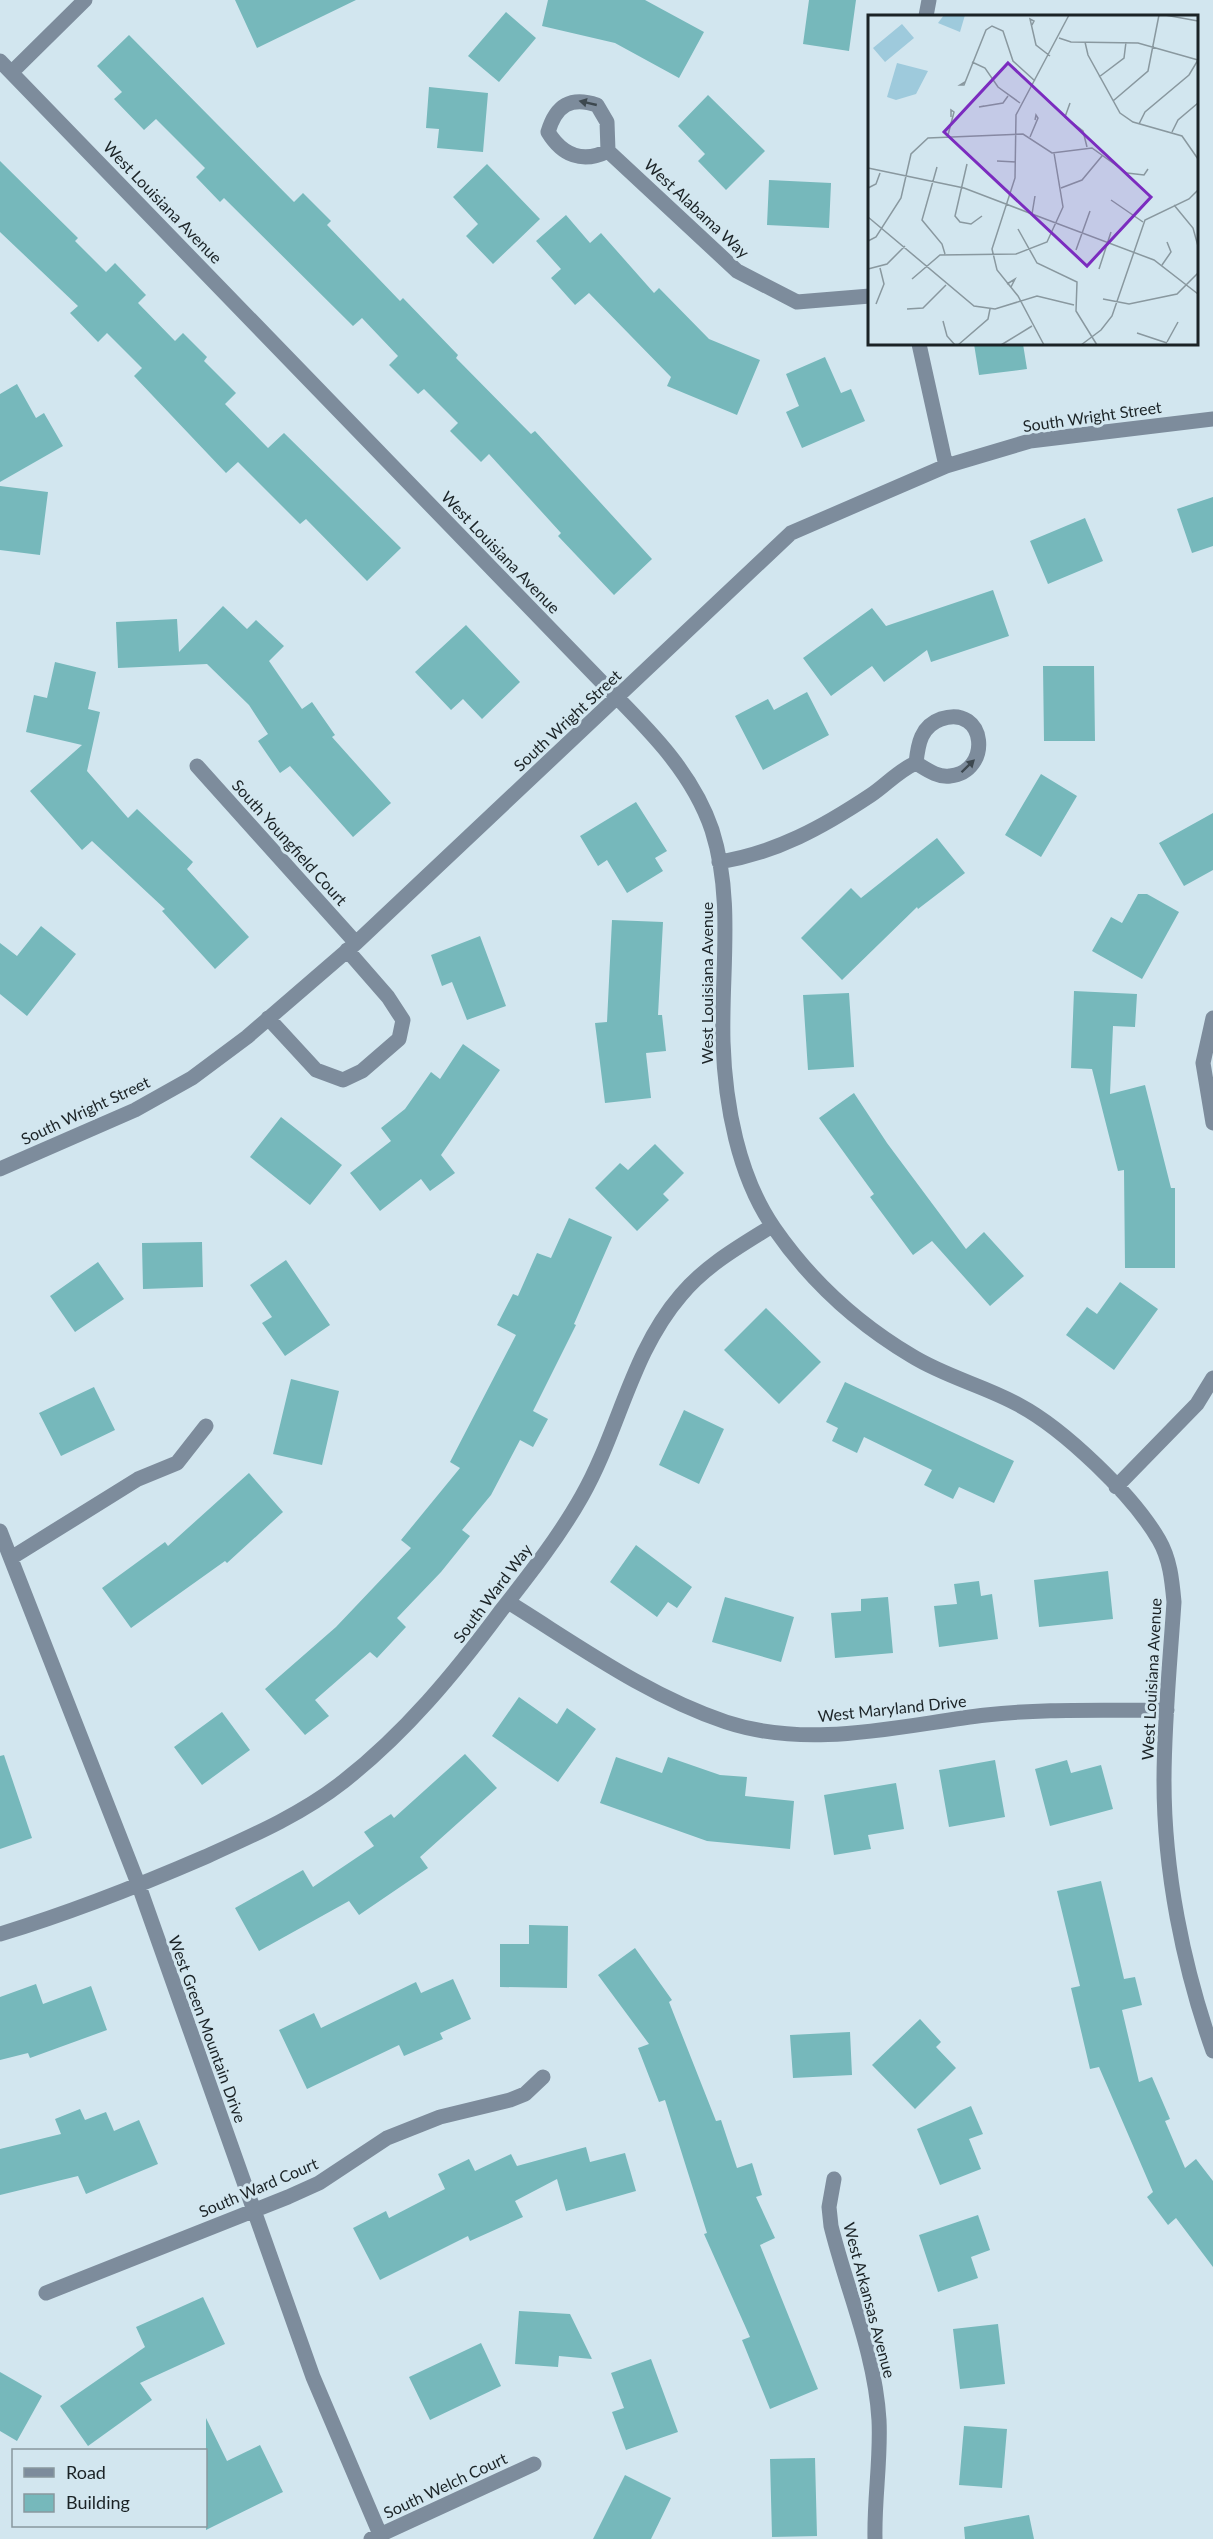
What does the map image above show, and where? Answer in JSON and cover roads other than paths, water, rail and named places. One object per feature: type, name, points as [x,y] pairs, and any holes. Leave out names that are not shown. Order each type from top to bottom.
[{"type":"street","points":[[6,66],[85,0]]},
{"type":"street","points":[[926,15],[929,0]]},
{"type":"street","name":"West Louisiana Avenue","points":[[6,66],[668,751],[691,785],[712,830],[719,862],[725,917],[723,1041],[727,1088],[742,1159],[772,1226],[826,1290],[876,1333],[936,1369],[1004,1397],[1043,1419],[1066,1437],[1116,1487],[1158,1539],[1171,1576],[1174,1602],[1167,1710],[1165,1800],[1175,1899],[1188,1965],[1213,2051]]},
{"type":"street","name":"West Alabama Way","points":[[608,151],[736,271],[798,302],[868,296]]},
{"type":"street","points":[[918,345],[946,466]]},
{"type":"street","name":"South Wright Street","points":[[0,1169],[135,1110],[192,1078],[268,1018],[351,947],[791,533],[946,466],[1029,441],[1213,418]]},
{"type":"street","points":[[719,862],[763,852],[817,829],[876,792],[907,766],[916,763],[934,773],[949,777],[964,772],[978,752],[979,737],[974,725],[964,719],[949,717],[927,727],[918,743],[916,763]]},
{"type":"street","name":"South Youngfield Court","points":[[197,766],[351,947],[403,1020],[399,1039],[362,1071],[343,1080],[316,1070],[268,1018]]},
{"type":"street","points":[[1213,1018],[1203,1063],[1213,1123]]},
{"type":"street","name":"South Ward Way","points":[[0,1934],[139,1886],[287,1819],[343,1781],[431,1699],[508,1602],[558,1534],[597,1470],[637,1366],[670,1309],[713,1265],[772,1226]]},
{"type":"street","points":[[1116,1487],[1197,1404],[1213,1378]]},
{"type":"street","points":[[12,1558],[138,1479],[177,1463],[206,1426]]},
{"type":"street","name":"West Green Mountain Drive","points":[[0,1531],[139,1886],[313,2377],[378,2538]]},
{"type":"street","name":"West Maryland Drive","points":[[508,1602],[646,1688],[727,1722],[765,1731],[807,1735],[849,1733],[988,1715],[1167,1710]]},
{"type":"street","name":"South Ward Court","points":[[46,2293],[319,2183],[394,2135],[440,2116],[510,2100],[525,2094],[543,2077]]},
{"type":"street","name":"West Arkansas Avenue","points":[[834,2179],[829,2207],[831,2226],[864,2336],[877,2405],[875,2539]]},
{"type":"street","name":"South Welch Court","points":[[378,2538],[534,2464]]}]
